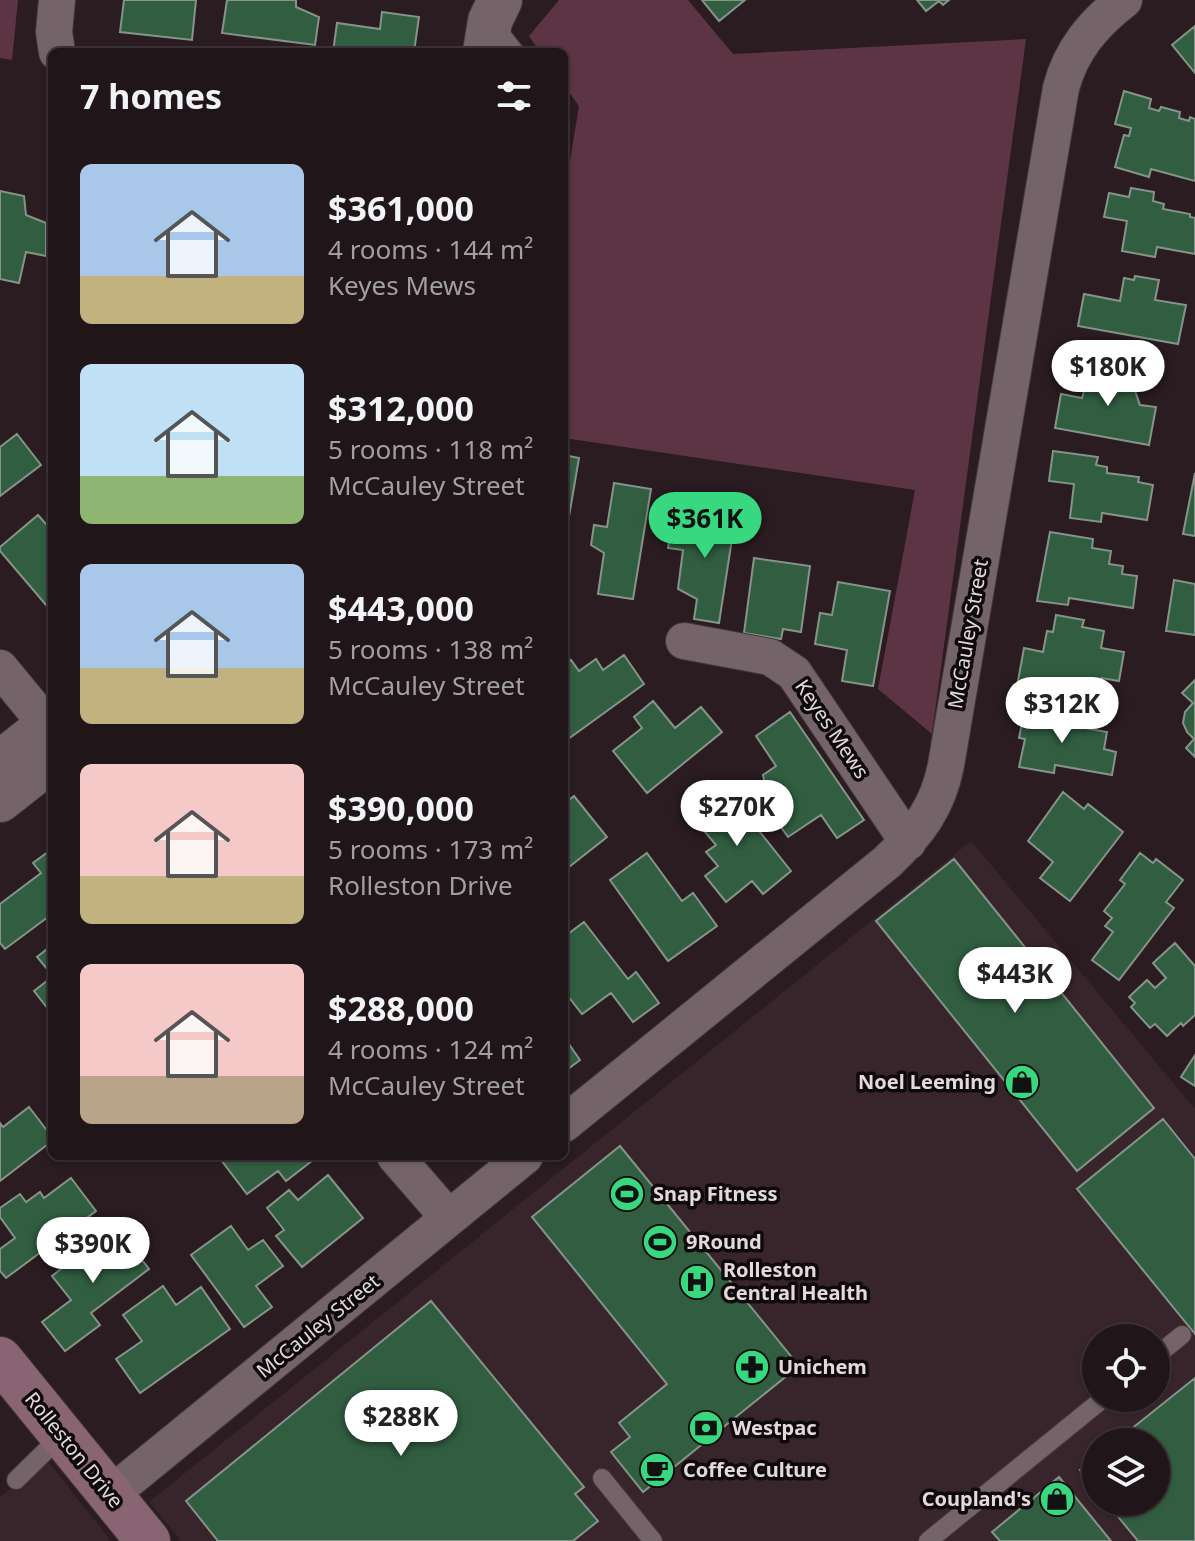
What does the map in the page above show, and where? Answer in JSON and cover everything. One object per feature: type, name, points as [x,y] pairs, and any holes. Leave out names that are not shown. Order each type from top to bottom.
[{"type":"main road","name":"Rolleston Drive","points":[[0,1359],[148,1541]]},
{"type":"street","points":[[56,48],[54,32],[57,0]]},
{"type":"street","name":"McCauley Street","points":[[568,1121],[908,842],[925,823],[936,802],[946,765],[1061,88],[1080,44],[1091,29],[1124,0]]},
{"type":"street","name":"Keyes Mews","points":[[684,641],[770,657],[794,673],[908,842]]},
{"type":"street","points":[[0,668],[48,730]]},
{"type":"street","points":[[0,763],[48,736]]},
{"type":"street","points":[[0,800],[48,738]]},
{"type":"street","points":[[398,1160],[448,1217]]},
{"type":"street","name":"McCauley Street","points":[[111,1494],[520,1160]]},
{"type":"lane","points":[[1170,1345],[1182,1335]]},
{"type":"lane","points":[[928,1541],[1087,1412]]},
{"type":"lane","points":[[16,1480],[62,1435]]},
{"type":"lane","points":[[602,1478],[653,1541]]},
{"type":"shaded area","points":[[0,0],[18,0],[12,60],[0,58]]},
{"type":"shaded area","points":[[559,0],[688,0],[733,54],[1026,39],[932,734],[878,689],[915,490],[568,439],[568,173],[579,106],[568,91],[568,48],[537,48],[529,36]]},
{"type":"shaded area","points":[[971,841],[1195,1109],[1195,1541],[181,1541],[149,1502]]},
{"type":"shaded area","points":[[47,1460],[111,1541],[0,1541],[0,1497]]},
{"type":"building","points":[[124,0],[196,0],[192,40],[120,32]]},
{"type":"building","points":[[227,0],[296,0],[296,7],[319,17],[315,45],[222,33]]},
{"type":"building","points":[[702,0],[745,0],[719,21]]},
{"type":"building","points":[[917,0],[949,0],[943,5],[939,1],[926,11]]},
{"type":"building","points":[[382,12],[419,17],[415,48],[334,48],[337,23],[380,29]]},
{"type":"building","points":[[1195,26],[1195,73],[1172,45]]},
{"type":"building","points":[[1124,91],[1151,99],[1149,108],[1159,111],[1161,107],[1180,112],[1179,118],[1195,119],[1195,181],[1151,169],[1149,177],[1115,167],[1124,135],[1129,136],[1131,128],[1115,124]]},
{"type":"building","points":[[1131,188],[1154,192],[1153,201],[1164,204],[1163,209],[1190,214],[1195,218],[1195,254],[1157,247],[1155,257],[1122,251],[1127,221],[1104,217],[1109,193],[1129,197]]},
{"type":"building","points":[[0,191],[24,196],[26,215],[46,223],[46,256],[26,252],[19,283],[0,279]]},
{"type":"building","points":[[1135,276],[1159,280],[1155,300],[1186,305],[1178,344],[1078,326],[1084,294],[1120,301],[1124,278],[1134,280]]},
{"type":"building","points":[[1093,361],[1119,366],[1117,373],[1138,376],[1135,391],[1140,405],[1156,407],[1149,445],[1055,428],[1061,394],[1082,398]]},
{"type":"building","points":[[17,434],[41,465],[0,496],[0,447]]},
{"type":"building","points":[[1053,451],[1098,457],[1096,465],[1107,467],[1107,473],[1139,477],[1138,482],[1153,485],[1147,520],[1102,513],[1101,522],[1070,518],[1074,484],[1049,481]]},
{"type":"building","points":[[568,456],[579,458],[568,523]]},
{"type":"building","points":[[1195,473],[1195,536],[1183,534]]},
{"type":"building","points":[[614,483],[651,489],[633,599],[598,594],[604,553],[591,545],[594,525],[607,527]]},
{"type":"building","points":[[706,509],[736,513],[719,623],[694,619],[697,599],[678,589],[683,550],[668,548],[672,521],[703,525]]},
{"type":"building","points":[[38,515],[48,526],[48,607],[0,551],[0,547]]},
{"type":"building","points":[[1050,532],[1093,539],[1092,548],[1111,551],[1109,564],[1123,566],[1122,574],[1137,576],[1133,608],[1069,598],[1068,605],[1037,601]]},
{"type":"building","points":[[754,558],[810,566],[801,632],[783,629],[781,639],[744,633]]},
{"type":"building","points":[[1174,580],[1195,584],[1195,635],[1166,631]]},
{"type":"building","points":[[838,582],[890,591],[873,686],[842,681],[847,650],[815,644],[820,613],[832,615]]},
{"type":"building","points":[[1056,615],[1084,620],[1082,627],[1104,631],[1101,648],[1124,652],[1119,681],[1101,678],[1099,691],[1018,681],[1024,648],[1043,652],[1047,631],[1053,632]]},
{"type":"building","points":[[624,655],[644,684],[568,739],[568,662],[571,660],[579,671],[596,659],[603,670]]},
{"type":"building","points":[[1195,680],[1195,757],[1186,748],[1194,739],[1183,723],[1185,712],[1193,703],[1182,693]]},
{"type":"building","points":[[653,701],[675,728],[701,707],[722,732],[647,793],[613,751],[642,728],[634,717]]},
{"type":"building","points":[[1025,708],[1069,715],[1067,725],[1107,732],[1104,749],[1116,752],[1112,775],[1055,765],[1054,773],[1019,767],[1025,739],[1019,738]]},
{"type":"building","points":[[790,712],[864,820],[837,838],[821,815],[788,837],[771,813],[763,775],[776,766],[756,736]]},
{"type":"building","points":[[724,787],[791,871],[763,894],[752,881],[726,902],[705,876],[718,866],[706,852],[716,845],[690,814]]},
{"type":"building","points":[[1063,792],[1084,809],[1088,804],[1123,832],[1070,901],[1040,878],[1053,862],[1028,841]]},
{"type":"building","points":[[574,796],[607,837],[568,868],[568,801]]},
{"type":"building","points":[[48,852],[48,917],[5,949],[0,943],[0,904],[41,873],[33,863]]},
{"type":"building","points":[[647,853],[682,901],[693,893],[717,926],[668,961],[610,880]]},
{"type":"building","points":[[1140,853],[1153,863],[1156,859],[1183,880],[1166,902],[1174,908],[1119,980],[1092,960],[1113,932],[1105,926],[1112,918],[1104,911],[1125,884],[1120,880]]},
{"type":"building","points":[[954,859],[1154,1108],[1077,1171],[876,921]]},
{"type":"building","points":[[584,922],[628,979],[636,972],[659,1003],[633,1022],[611,993],[582,1014],[568,996],[568,934]]},
{"type":"building","points":[[1175,943],[1195,966],[1195,1015],[1167,1036],[1155,1024],[1150,1028],[1131,1007],[1135,1003],[1129,997],[1147,980],[1155,988],[1166,978],[1153,963]]},
{"type":"building","points":[[48,948],[48,970],[37,957]]},
{"type":"building","points":[[48,980],[48,1009],[34,991]]},
{"type":"building","points":[[568,1043],[580,1060],[568,1069]]},
{"type":"building","points":[[1195,1055],[1195,1086],[1181,1077]]},
{"type":"building","points":[[29,1107],[48,1132],[48,1144],[0,1181],[0,1123],[3,1127]]},
{"type":"building","points":[[1163,1119],[1195,1159],[1195,1334],[1077,1189]]},
{"type":"building","points":[[620,1146],[799,1366],[643,1492],[611,1452],[630,1437],[619,1423],[667,1384],[532,1217]]},
{"type":"building","points":[[221,1160],[313,1160],[286,1181],[278,1171],[247,1194]]},
{"type":"building","points":[[328,1175],[363,1218],[302,1267],[276,1236],[284,1230],[267,1208],[289,1190],[298,1200]]},
{"type":"building","points":[[71,1178],[96,1211],[6,1278],[0,1271],[0,1249],[15,1238],[0,1217],[0,1208],[20,1194],[26,1202],[40,1192],[44,1198]]},
{"type":"building","points":[[116,1226],[149,1269],[91,1313],[100,1325],[65,1351],[42,1322],[71,1300],[52,1276]]},
{"type":"building","points":[[231,1226],[248,1250],[263,1240],[283,1266],[256,1286],[272,1307],[244,1327],[191,1255]]},
{"type":"building","points":[[163,1286],[176,1305],[201,1287],[230,1329],[140,1393],[116,1359],[142,1341],[123,1315]]},
{"type":"building","points":[[431,1301],[584,1487],[575,1494],[598,1521],[573,1541],[218,1541],[186,1501]]},
{"type":"building","points":[[1195,1378],[1195,1541],[1138,1541],[1117,1516],[1170,1516],[1170,1428],[1132,1428],[1152,1412],[1170,1412],[1170,1398]]},
{"type":"building","points":[[1059,1477],[1082,1505],[1082,1516],[1091,1516],[1111,1541],[1000,1541],[992,1532]]},
{"type":"place","name":"Noel Leeming","points":[[1022,1082]]},
{"type":"place","name":"Snap Fitness","points":[[627,1194]]},
{"type":"place","name":"9Round","points":[[660,1242]]},
{"type":"place","name":"Rolleston Central Health","points":[[697,1282]]},
{"type":"place","name":"Unichem","points":[[752,1367]]},
{"type":"place","name":"Westpac","points":[[706,1428]]},
{"type":"place","name":"Coffee Culture","points":[[657,1470]]},
{"type":"place","name":"Coupland's","points":[[1057,1499]]}]
